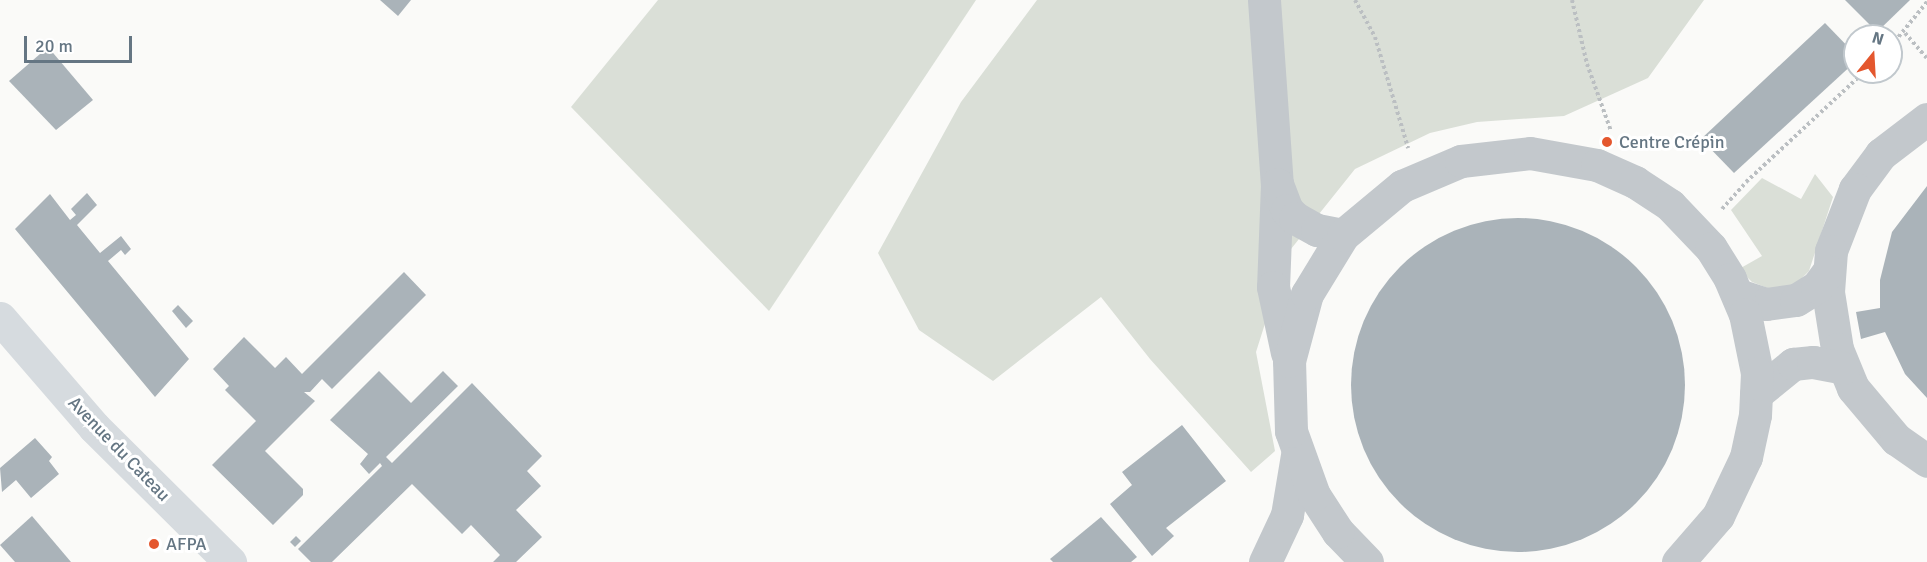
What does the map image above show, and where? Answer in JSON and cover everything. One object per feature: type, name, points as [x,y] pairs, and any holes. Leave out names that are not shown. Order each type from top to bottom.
[{"type":"main road","name":"Avenue du Cateau","points":[[4,318],[94,427],[230,562]]},
{"type":"street","points":[[1264,0],[1277,184],[1273,286],[1289,361],[1288,408],[1297,453],[1325,514],[1367,562]]},
{"type":"street","points":[[1927,119],[1881,154],[1855,189],[1837,229],[1828,272],[1829,311],[1843,368],[1880,424],[1927,461]]},
{"type":"street","points":[[1289,361],[1307,294],[1343,235],[1386,196],[1419,177],[1473,158],[1530,153],[1575,159],[1635,182],[1670,205],[1700,234],[1738,296],[1750,334],[1756,394],[1752,436],[1734,487],[1706,533],[1678,562]]},
{"type":"street","points":[[1277,184],[1287,210],[1295,218],[1317,230],[1343,235]]},
{"type":"street","points":[[1738,296],[1766,304],[1796,300],[1817,287],[1828,272]]},
{"type":"street","points":[[1756,394],[1793,364],[1813,362],[1843,368]]},
{"type":"street","points":[[1265,562],[1287,515],[1297,453]]},
{"type":"path","points":[[1355,0],[1375,37],[1419,177]]},
{"type":"path","points":[[1572,0],[1587,64],[1605,116],[1635,182]]},
{"type":"path","points":[[1927,2],[1905,33],[1927,58]]},
{"type":"path","points":[[1700,234],[1746,182],[1851,84]]},
{"type":"shaded area","points":[[658,0],[976,0],[769,311],[571,107]]},
{"type":"shaded area","points":[[1037,0],[1704,0],[1648,78],[1564,116],[1477,122],[1430,133],[1355,169],[1287,254],[1256,352],[1275,451],[1251,472],[1150,359],[1101,297],[993,381],[919,330],[878,253],[961,102]]},
{"type":"shaded area","points":[[1815,174],[1833,197],[1809,271],[1796,284],[1773,290],[1752,282],[1739,269],[1762,256],[1731,210],[1762,178],[1801,199]]},
{"type":"building","points":[[380,0],[411,0],[398,16]]},
{"type":"building","points":[[1845,0],[1910,0],[1885,24],[1869,24]]},
{"type":"building","points":[[1825,23],[1843,42],[1843,73],[1734,173],[1701,139]]},
{"type":"building","points":[[48,47],[93,100],[56,130],[9,81]]},
{"type":"building","points":[[1927,186],[1927,398],[1905,374],[1885,332],[1861,339],[1856,312],[1880,308],[1880,280],[1892,232]]},
{"type":"building","points":[[87,193],[97,205],[77,225],[100,253],[121,236],[131,249],[125,255],[121,250],[108,261],[189,359],[155,397],[15,229],[50,194],[70,220],[76,215],[71,209]]},
{"type":"building","points":[[1502,218],[1534,218],[1567,225],[1597,237],[1624,256],[1647,279],[1666,306],[1673,321],[1682,352],[1685,385],[1682,418],[1666,464],[1647,491],[1624,514],[1597,533],[1567,545],[1534,552],[1502,552],[1469,545],[1439,533],[1412,514],[1389,491],[1370,464],[1358,434],[1351,401],[1351,369],[1358,336],[1370,306],[1389,279],[1412,256],[1439,237],[1469,225]]},
{"type":"building","points":[[404,272],[426,295],[332,389],[322,379],[310,392],[304,392],[315,401],[265,451],[303,489],[303,495],[273,525],[212,465],[256,421],[225,390],[229,386],[213,369],[244,337],[275,368],[286,357],[302,374]]},
{"type":"building","points":[[178,305],[193,321],[186,328],[172,311]]},
{"type":"building","points":[[379,371],[411,403],[443,371],[458,386],[386,457],[392,463],[472,383],[542,456],[527,471],[541,486],[516,510],[542,537],[516,562],[493,562],[500,555],[471,525],[462,534],[412,484],[332,562],[311,562],[298,549],[382,466],[380,463],[369,474],[360,464],[368,454],[330,420]]},
{"type":"building","points":[[1182,425],[1226,481],[1166,528],[1174,536],[1152,556],[1110,504],[1132,485],[1122,472]]},
{"type":"building","points":[[35,438],[52,457],[49,461],[59,474],[31,498],[16,480],[2,492],[0,468]]},
{"type":"building","points":[[32,516],[71,562],[15,562],[0,545]]},
{"type":"building","points":[[1101,517],[1137,557],[1131,562],[1053,562],[1050,559]]},
{"type":"building","points":[[296,536],[301,541],[295,547],[290,542]]},
{"type":"place","name":"Centre Crépin","points":[[1607,142]]},
{"type":"place","name":"AFPA","points":[[154,544]]}]
